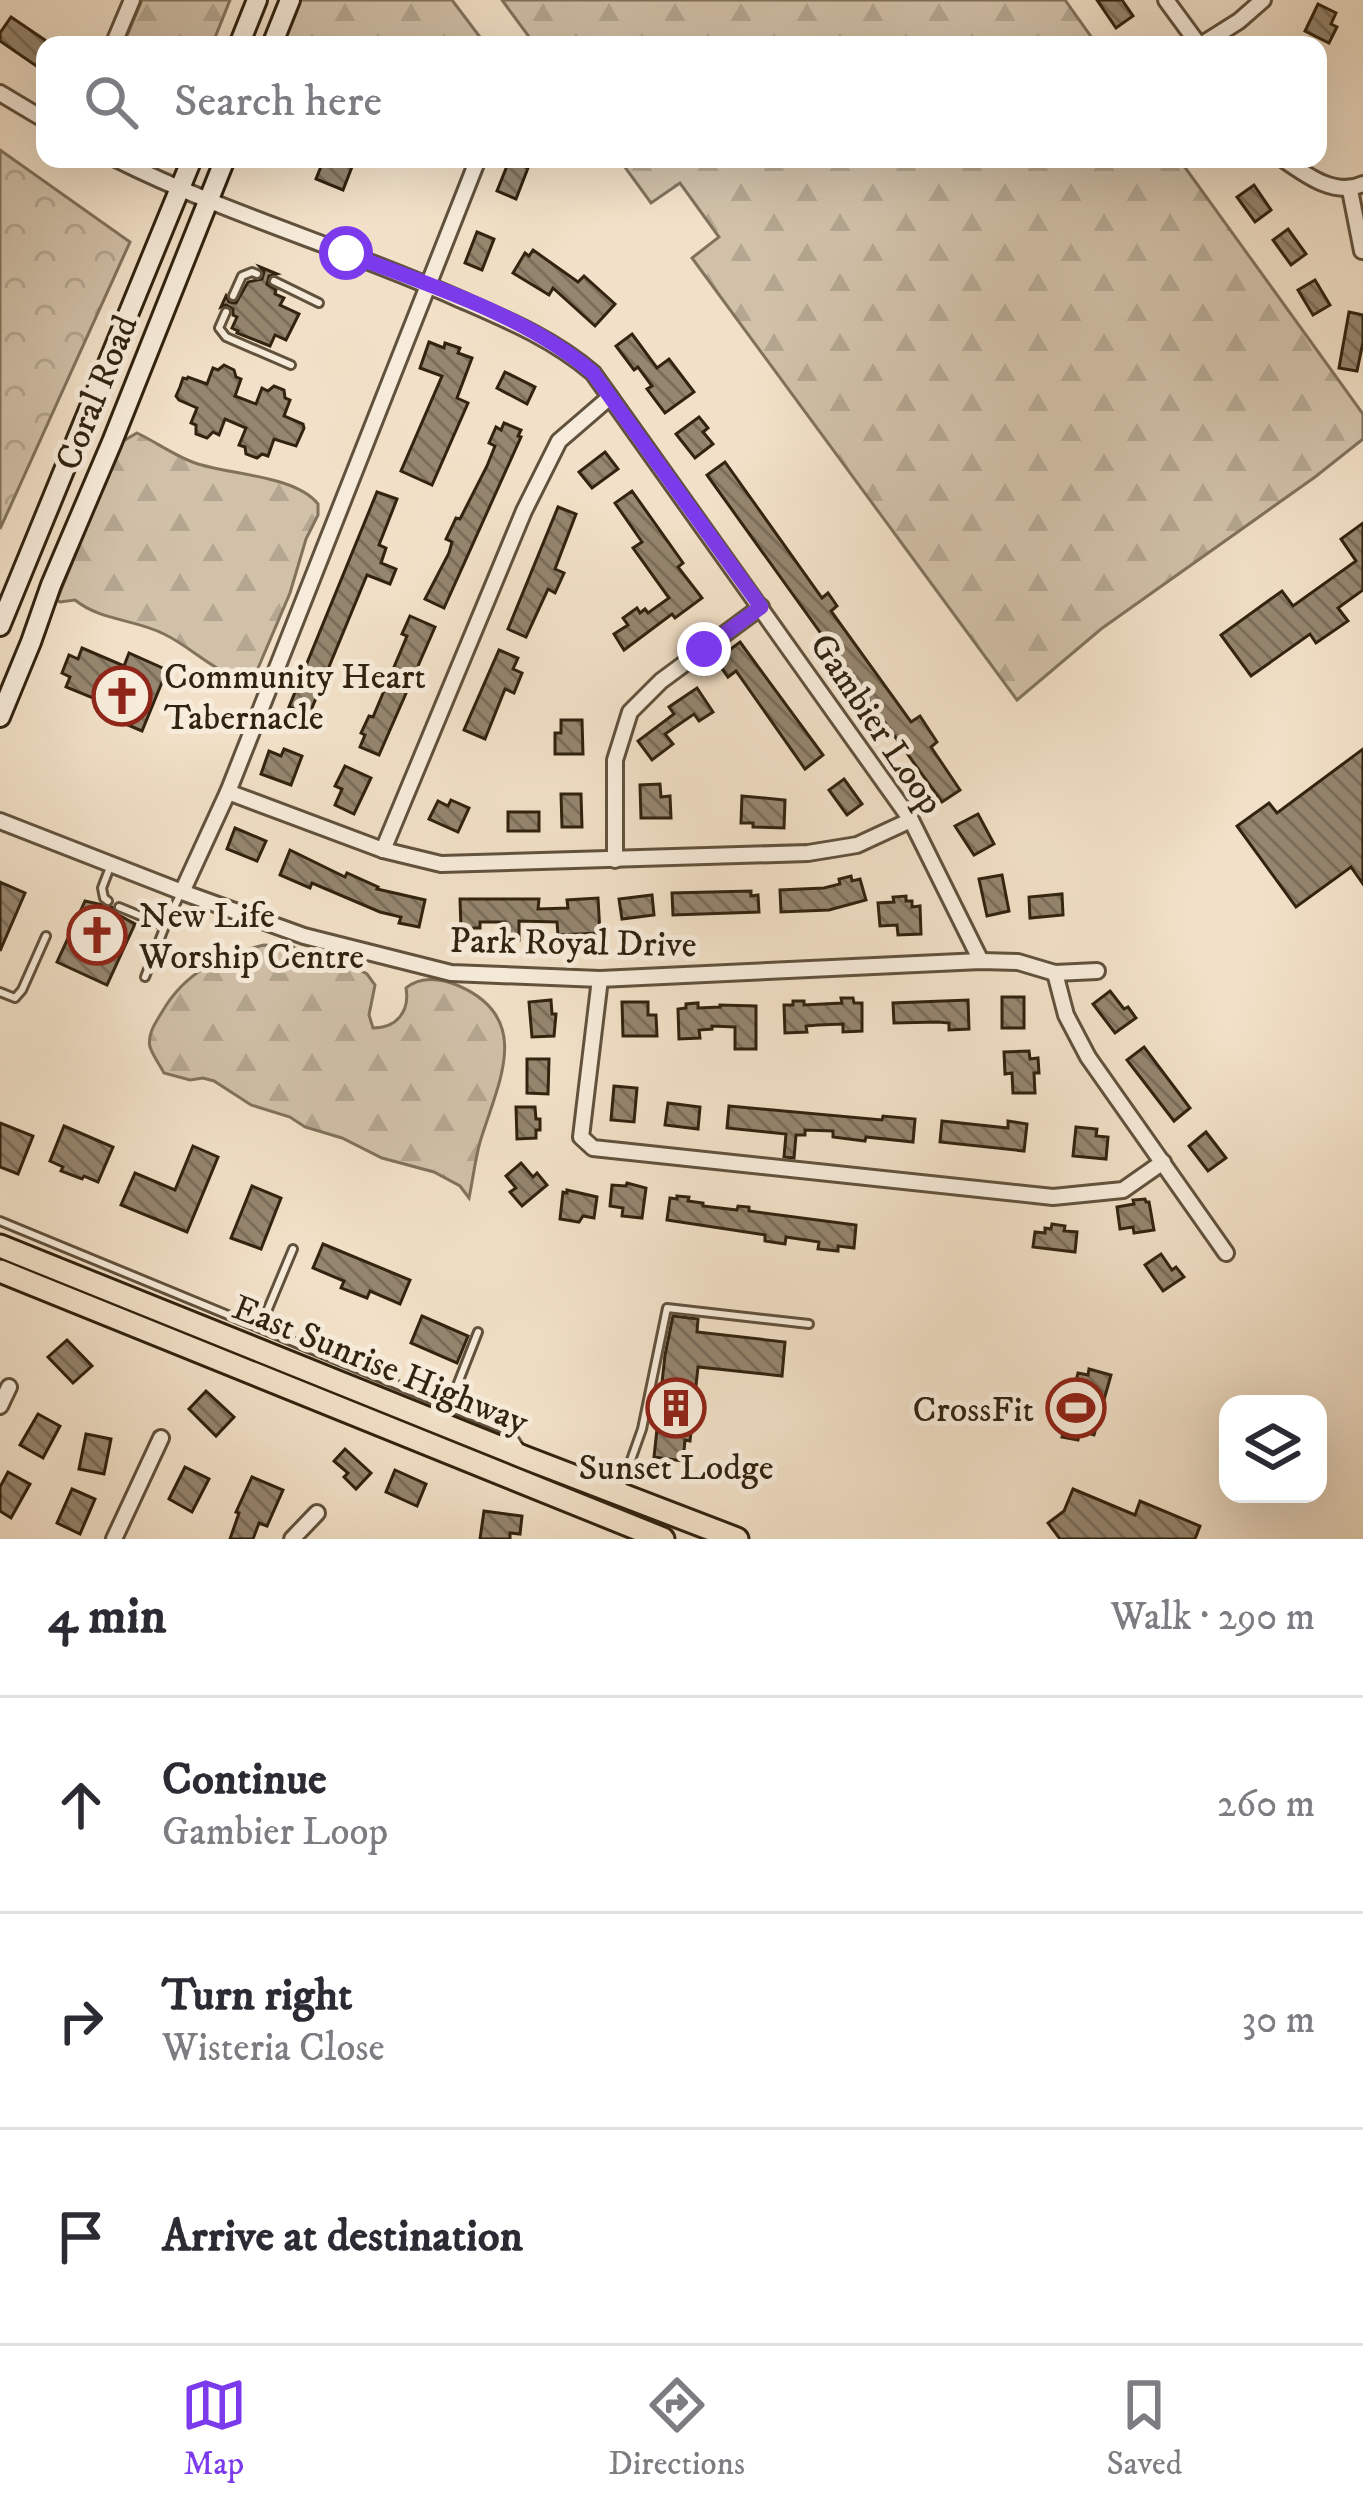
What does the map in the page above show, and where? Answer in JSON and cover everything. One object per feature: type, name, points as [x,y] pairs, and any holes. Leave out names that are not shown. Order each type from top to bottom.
[{"type":"main road","points":[[243,36],[257,0]]},
{"type":"main road","points":[[276,36],[290,0]]},
{"type":"main road","name":"Coral Road","points":[[0,626],[189,168]]},
{"type":"main road","name":"Coral Road","points":[[0,717],[221,168]]},
{"type":"main road","points":[[82,430],[112,442]]},
{"type":"main road","points":[[22,573],[51,585]]},
{"type":"main road","name":"East Sunrise Highway","points":[[0,1246],[737,1539]]},
{"type":"main road","name":"East Sunrise Highway","points":[[0,1270],[663,1539]]},
{"type":"street","points":[[117,36],[132,0]]},
{"type":"street","points":[[1166,0],[1193,36]]},
{"type":"street","points":[[1215,36],[1263,0]]},
{"type":"street","points":[[0,93],[36,115]]},
{"type":"street","name":"Gambier Loop","points":[[135,168],[526,328],[568,351],[593,373],[911,820],[981,961]]},
{"type":"street","points":[[182,892],[228,792],[474,168]]},
{"type":"street","points":[[1296,168],[1316,181],[1356,187],[1362,251]]},
{"type":"street","points":[[383,850],[524,511],[559,441],[610,397]]},
{"type":"street","points":[[615,860],[615,760],[630,712],[661,681],[761,607]]},
{"type":"street","points":[[228,792],[383,850],[441,864],[808,853],[857,845],[911,820]]},
{"type":"street","name":"Park Royal Drive","points":[[0,821],[304,936],[451,973],[600,980],[981,961],[1018,962],[1055,973],[1096,971]]},
{"type":"street","points":[[1055,973],[1066,1015],[1088,1057],[1226,1253]]},
{"type":"street","points":[[600,980],[581,1137],[593,1148],[1053,1197],[1123,1190],[1163,1162]]},
{"type":"street","points":[[0,1406],[9,1388]]},
{"type":"street","points":[[114,1539],[161,1438]]},
{"type":"street","points":[[292,1539],[317,1513]]},
{"type":"lane","points":[[233,296],[242,276],[257,274]]},
{"type":"lane","points":[[274,281],[320,303]]},
{"type":"lane","points":[[226,312],[219,328],[226,337],[291,365]]},
{"type":"lane","points":[[108,901],[102,888],[111,864]]},
{"type":"lane","points":[[145,977],[182,892]]},
{"type":"lane","points":[[119,907],[165,926]]},
{"type":"lane","points":[[0,992],[15,998],[22,990],[46,936]]},
{"type":"lane","points":[[0,1221],[509,1431],[526,1458]]},
{"type":"lane","points":[[260,1328],[293,1249]]},
{"type":"lane","points":[[620,1493],[642,1429],[667,1308],[809,1324]]},
{"type":"lane","points":[[449,1406],[478,1332]]},
{"type":"green space","points":[[142,0],[230,0],[216,36],[127,36]]},
{"type":"green space","points":[[299,0],[452,0],[479,36],[285,36]]},
{"type":"green space","points":[[502,0],[1065,0],[1091,36],[528,36]]},
{"type":"green space","points":[[0,150],[130,242],[0,529]]},
{"type":"green space","points":[[626,168],[1185,168],[1363,414],[1363,439],[1101,629],[1017,700],[692,258],[719,237],[680,183],[651,203]]},
{"type":"green space","points":[[137,433],[195,463],[294,487],[318,504],[290,593],[256,673],[248,681],[153,629],[96,612],[75,600],[57,600],[107,464],[118,444]]},
{"type":"green space","points":[[264,945],[293,947],[367,974],[375,985],[369,1015],[373,1028],[400,1017],[406,988],[425,980],[459,986],[497,1016],[504,1035],[501,1076],[478,1149],[469,1198],[460,1186],[434,1172],[382,1158],[251,1105],[214,1081],[164,1073],[149,1042],[171,998],[206,967]]},
{"type":"building","points":[[1097,0],[1122,0],[1133,16],[1116,28]]},
{"type":"building","points":[[1318,4],[1336,13],[1331,24],[1337,27],[1329,43],[1327,36],[1305,31]]},
{"type":"building","points":[[11,17],[39,36],[36,66],[0,41]]},
{"type":"building","points":[[320,168],[352,168],[343,190],[316,179]]},
{"type":"building","points":[[506,168],[528,168],[516,199],[497,191]]},
{"type":"building","points":[[1254,185],[1271,210],[1255,222],[1237,197]]},
{"type":"building","points":[[1288,229],[1306,254],[1291,265],[1273,240]]},
{"type":"building","points":[[477,232],[494,239],[482,270],[465,263]]},
{"type":"building","points":[[533,250],[578,282],[584,276],[615,304],[595,326],[553,288],[549,295],[513,273],[525,253],[529,256]]},
{"type":"building","points":[[260,267],[277,274],[269,276],[267,284],[284,298],[280,305],[299,314],[286,340],[275,335],[270,346],[237,333],[232,328],[237,317],[233,309],[221,307],[226,296],[236,303],[248,282],[262,279]]},
{"type":"building","points":[[1315,280],[1330,305],[1313,315],[1298,290]]},
{"type":"building","points":[[1349,312],[1363,315],[1357,371],[1339,368]]},
{"type":"building","points":[[632,334],[657,368],[669,359],[694,392],[665,413],[647,389],[652,386],[616,346]]},
{"type":"building","points":[[429,342],[460,348],[458,353],[472,358],[457,398],[468,403],[432,485],[401,471],[442,376],[420,368]]},
{"type":"building","points":[[224,365],[241,379],[235,396],[256,404],[262,388],[284,390],[290,400],[284,416],[304,428],[296,446],[274,439],[268,456],[246,454],[239,445],[246,428],[225,419],[219,435],[196,434],[196,425],[191,423],[197,408],[176,396],[183,378],[207,384],[213,368]]},
{"type":"building","points":[[505,372],[535,387],[527,404],[497,388]]},
{"type":"building","points":[[699,417],[713,444],[695,458],[676,434]]},
{"type":"building","points":[[504,423],[521,430],[521,437],[444,608],[425,599],[449,553],[452,542],[446,539],[487,466],[496,427],[501,430]]},
{"type":"building","points":[[605,452],[618,469],[592,488],[579,472]]},
{"type":"building","points":[[725,462],[822,598],[828,593],[837,606],[831,611],[911,722],[920,716],[937,742],[931,747],[960,790],[942,802],[707,475]]},
{"type":"building","points":[[632,491],[702,598],[624,650],[614,634],[628,625],[623,618],[637,608],[648,613],[669,598],[633,548],[642,542],[615,503]]},
{"type":"building","points":[[377,492],[397,499],[379,545],[386,548],[381,563],[396,569],[390,584],[367,575],[309,715],[289,707]]},
{"type":"building","points":[[558,507],[576,514],[555,569],[564,573],[555,593],[548,589],[526,637],[508,629]]},
{"type":"building","points":[[1363,523],[1363,590],[1338,608],[1348,621],[1316,643],[1310,634],[1251,676],[1221,635],[1282,591],[1293,606],[1356,561],[1341,539]]},
{"type":"building","points":[[410,616],[435,627],[379,755],[360,747],[365,735],[361,733],[369,716],[373,717],[407,636],[402,634]]},
{"type":"building","points":[[740,642],[823,755],[805,769],[736,671],[728,677],[716,660]]},
{"type":"building","name":"Community Heart Tabernacle","points":[[82,648],[124,666],[129,653],[167,670],[142,731],[104,715],[108,704],[66,687],[70,677],[62,673],[69,655],[78,659]]},
{"type":"building","points":[[499,650],[518,658],[513,669],[522,673],[514,693],[505,689],[485,739],[464,730]]},
{"type":"building","points":[[697,688],[713,712],[699,721],[694,714],[665,734],[673,744],[652,760],[638,741],[674,714],[669,707]]},
{"type":"building","points":[[561,720],[582,720],[583,754],[555,754],[555,733],[561,733]]},
{"type":"building","points":[[284,749],[302,756],[291,785],[261,774],[269,751],[281,756]]},
{"type":"building","points":[[1363,749],[1363,884],[1351,867],[1296,907],[1237,826],[1269,803],[1277,813]]},
{"type":"building","points":[[345,766],[371,778],[354,814],[335,805],[342,789],[335,786]]},
{"type":"building","points":[[844,779],[862,804],[847,815],[829,790]]},
{"type":"building","points":[[660,784],[661,797],[670,796],[671,818],[641,818],[640,785]]},
{"type":"building","points":[[561,794],[581,794],[582,827],[562,827]]},
{"type":"building","points":[[742,796],[785,800],[784,828],[741,823]]},
{"type":"building","points":[[451,800],[469,808],[458,832],[429,819],[438,801],[448,806]]},
{"type":"building","points":[[508,812],[539,812],[539,831],[508,831]]},
{"type":"building","points":[[978,814],[994,844],[974,855],[955,826]]},
{"type":"building","points":[[235,828],[266,841],[257,861],[227,849]]},
{"type":"building","points":[[290,850],[377,889],[425,900],[419,927],[399,923],[401,917],[312,883],[310,888],[280,875]]},
{"type":"building","points":[[1002,875],[1009,911],[987,916],[979,879]]},
{"type":"building","points":[[851,876],[852,881],[860,879],[866,900],[829,910],[781,912],[780,890],[824,888]]},
{"type":"building","points":[[0,882],[25,893],[0,951]]},
{"type":"building","points":[[751,891],[751,896],[758,895],[759,912],[673,915],[672,893]]},
{"type":"building","points":[[1062,894],[1063,915],[1030,918],[1029,897]]},
{"type":"building","points":[[652,895],[654,915],[622,919],[619,899]]},
{"type":"building","points":[[906,896],[912,907],[920,906],[921,934],[898,935],[897,925],[880,926],[878,903]]},
{"type":"building","points":[[598,898],[600,933],[558,935],[557,922],[519,921],[519,940],[505,939],[505,922],[461,928],[460,899],[539,899],[538,909],[568,908],[567,900]]},
{"type":"building","points":[[85,901],[112,907],[135,924],[107,985],[57,962]]},
{"type":"building","points":[[1110,991],[1136,1018],[1115,1033],[1093,1004]]},
{"type":"building","points":[[1002,997],[1024,997],[1024,1028],[1002,1028]]},
{"type":"building","points":[[841,998],[862,1003],[862,1031],[843,1032],[843,1024],[806,1026],[807,1032],[785,1033],[784,1005],[793,1005],[793,1001],[842,1003]]},
{"type":"building","points":[[551,1000],[552,1014],[556,1014],[554,1036],[532,1037],[529,1002]]},
{"type":"building","points":[[968,1000],[969,1029],[949,1030],[949,1023],[938,1022],[894,1023],[893,1003]]},
{"type":"building","points":[[622,1002],[648,1002],[648,1015],[656,1015],[657,1036],[623,1036]]},
{"type":"building","points":[[698,1003],[698,1008],[756,1006],[756,1049],[735,1049],[735,1027],[712,1026],[699,1030],[700,1038],[679,1039],[678,1009]]},
{"type":"building","points":[[1144,1047],[1190,1108],[1174,1121],[1127,1060]]},
{"type":"building","points":[[1029,1051],[1030,1059],[1038,1058],[1035,1093],[1013,1093],[1012,1073],[1005,1074],[1004,1052]]},
{"type":"building","points":[[527,1059],[549,1059],[548,1094],[527,1093]]},
{"type":"building","points":[[614,1086],[637,1088],[634,1122],[611,1120]]},
{"type":"building","points":[[668,1103],[700,1107],[698,1129],[665,1125]]},
{"type":"building","points":[[729,1106],[915,1119],[913,1142],[866,1137],[865,1141],[833,1137],[833,1131],[805,1130],[805,1135],[796,1135],[794,1158],[784,1157],[786,1134],[727,1128]]},
{"type":"building","points":[[516,1107],[535,1107],[536,1119],[540,1119],[536,1138],[517,1139]]},
{"type":"building","points":[[942,1121],[1008,1128],[1008,1121],[1027,1124],[1024,1151],[940,1142]]},
{"type":"building","points":[[0,1123],[33,1136],[18,1174],[0,1167]]},
{"type":"building","points":[[64,1126],[113,1147],[98,1182],[61,1171],[63,1167],[50,1161]]},
{"type":"building","points":[[1076,1127],[1097,1129],[1096,1136],[1108,1137],[1106,1159],[1073,1156]]},
{"type":"building","points":[[1206,1132],[1226,1158],[1208,1171],[1189,1146]]},
{"type":"building","points":[[193,1146],[218,1157],[187,1232],[121,1205],[135,1173],[175,1190]]},
{"type":"building","points":[[521,1163],[547,1185],[522,1206],[510,1192],[516,1188],[506,1176]]},
{"type":"building","points":[[612,1185],[646,1188],[642,1218],[622,1216],[623,1208],[610,1206]]},
{"type":"building","points":[[252,1186],[281,1198],[261,1249],[231,1238]]},
{"type":"building","points":[[567,1190],[597,1197],[594,1218],[560,1219]]},
{"type":"building","points":[[670,1198],[703,1206],[749,1207],[749,1211],[856,1225],[854,1248],[818,1249],[819,1242],[786,1237],[785,1244],[765,1241],[765,1235],[667,1220]]},
{"type":"building","points":[[1145,1199],[1154,1230],[1120,1229],[1117,1207]]},
{"type":"building","points":[[1052,1224],[1077,1232],[1075,1252],[1033,1247],[1035,1232],[1045,1233]]},
{"type":"building","points":[[323,1244],[410,1280],[400,1304],[370,1291],[367,1298],[341,1288],[344,1281],[313,1268]]},
{"type":"building","points":[[1161,1254],[1184,1277],[1163,1291],[1145,1265]]},
{"type":"building","points":[[422,1316],[468,1336],[457,1363],[411,1343]]},
{"type":"building","name":"Sunset Lodge","points":[[673,1316],[698,1319],[697,1332],[785,1342],[782,1376],[698,1367],[690,1441],[685,1440],[683,1461],[654,1457]]},
{"type":"building","points":[[67,1340],[92,1366],[73,1383],[48,1357]]},
{"type":"building","points":[[1089,1369],[1111,1375],[1094,1435],[1080,1431],[1078,1440],[1062,1437],[1078,1373],[1088,1375]]},
{"type":"building","points":[[206,1391],[234,1417],[216,1436],[189,1409]]},
{"type":"building","points":[[38,1414],[60,1426],[43,1458],[20,1445]]},
{"type":"building","points":[[86,1434],[111,1439],[104,1474],[79,1469]]},
{"type":"building","points":[[345,1449],[371,1473],[356,1489],[334,1461]]},
{"type":"building","points":[[185,1467],[209,1479],[192,1512],[169,1499]]},
{"type":"building","points":[[395,1470],[426,1484],[417,1506],[386,1492]]},
{"type":"building","points":[[8,1472],[30,1484],[11,1518],[0,1511],[0,1487]]},
{"type":"building","points":[[252,1477],[283,1490],[267,1526],[259,1523],[253,1539],[230,1539],[236,1512]]},
{"type":"building","points":[[72,1489],[95,1499],[80,1534],[57,1523]]},
{"type":"building","points":[[1073,1489],[1135,1515],[1140,1501],[1200,1526],[1195,1539],[1060,1539],[1048,1523],[1064,1511]]},
{"type":"building","points":[[484,1511],[522,1516],[520,1534],[510,1533],[510,1539],[480,1539]]},
{"type":"place","name":"Community Heart Tabernacle","points":[[122,696]]},
{"type":"place","name":"New Life Worship Centre","points":[[97,935]]},
{"type":"place","name":"Sunset Lodge","points":[[676,1408]]},
{"type":"place","name":"CrossFit","points":[[1076,1408]]},
{"type":"route","points":[[346,253],[526,328],[568,351],[593,373],[761,607],[704,649]]}]
